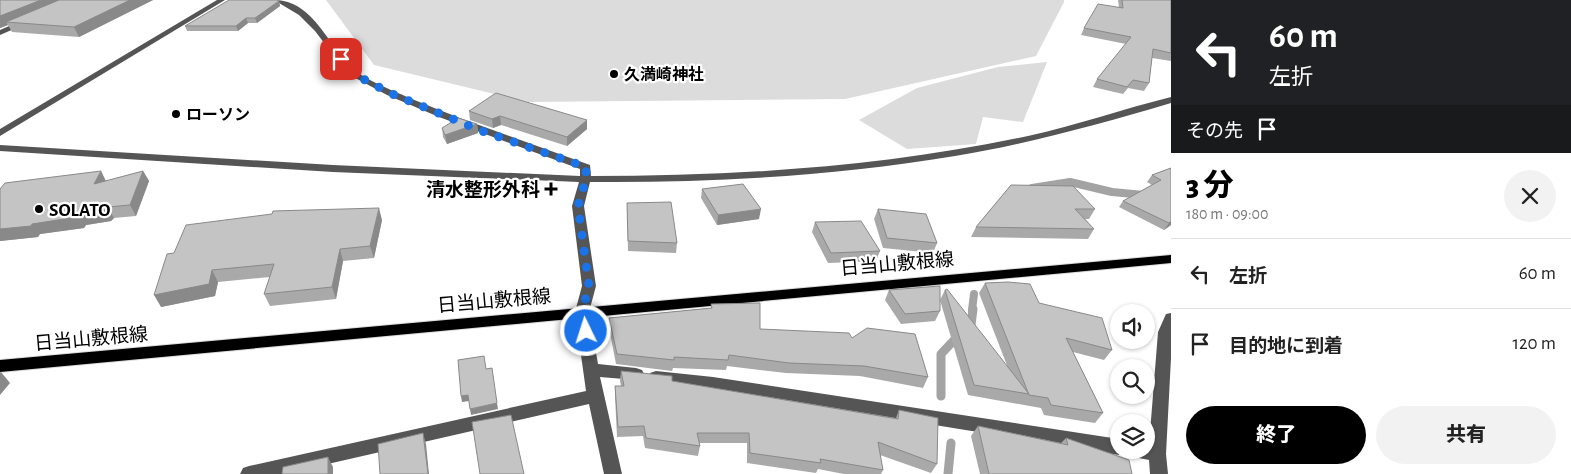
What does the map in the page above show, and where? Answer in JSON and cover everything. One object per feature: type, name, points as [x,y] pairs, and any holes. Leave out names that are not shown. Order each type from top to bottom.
[{"type":"main road","name":"日当山敷根線","points":[[0,366],[1171,259]]},
{"type":"street","points":[[0,133],[222,0]]},
{"type":"street","points":[[277,0],[308,18],[350,72],[390,93],[442,115],[586,167],[586,179],[578,206],[589,286],[582,312],[595,396],[613,474]]},
{"type":"street","points":[[0,33],[35,18]]},
{"type":"street","points":[[0,148],[345,170],[586,179],[784,174],[884,164],[977,148],[1070,130],[1171,100]]},
{"type":"street","points":[[1159,474],[1157,454],[1169,329]]},
{"type":"street","points":[[592,370],[713,383],[1110,446]]},
{"type":"street","points":[[249,474],[595,396]]},
{"type":"shaded area","points":[[326,0],[1064,0],[1064,2],[1036,56],[845,99],[528,102],[374,65]]},
{"type":"shaded area","points":[[1047,62],[1023,122],[983,117],[976,144],[907,149],[859,120],[917,88],[998,67]]},
{"type":"building","points":[[0,0],[41,0],[0,16]]},
{"type":"building","points":[[59,0],[130,0],[74,27],[6,22]]},
{"type":"building","points":[[229,0],[279,1],[255,18],[246,18],[236,26],[185,26]]},
{"type":"building","points":[[1122,0],[1171,0],[1171,53],[1153,49],[1149,83],[1133,80],[1127,87],[1097,79],[1131,37],[1084,28],[1098,4],[1123,8]]},
{"type":"building","points":[[496,93],[587,120],[567,137],[500,116],[492,119],[469,111]]},
{"type":"building","points":[[458,118],[477,124],[445,135],[442,128]]},
{"type":"building","points":[[1171,168],[1171,221],[1169,223],[1123,201],[1161,180],[1152,175]]},
{"type":"building","points":[[101,171],[94,184],[143,171],[130,205],[108,207],[105,210],[80,214],[77,217],[32,224],[31,226],[0,229],[0,189],[5,183]]},
{"type":"building","points":[[743,184],[761,209],[718,215],[702,189]]},
{"type":"building","points":[[1011,185],[1073,186],[1095,209],[1075,209],[1094,229],[976,227]]},
{"type":"building","points":[[671,202],[677,243],[628,241],[627,203]]},
{"type":"building","points":[[379,208],[370,246],[340,249],[332,287],[264,294],[274,264],[212,270],[209,284],[154,295],[167,254],[174,253],[186,225],[272,214],[273,211]]},
{"type":"building","points":[[878,209],[926,214],[937,243],[887,238]]},
{"type":"building","points":[[861,221],[880,251],[831,253],[815,222]]},
{"type":"building","points":[[1008,282],[1030,284],[1039,303],[1102,318],[1110,349],[1112,350],[1066,338],[1103,413],[1051,405],[1048,398],[1029,395],[985,283]]},
{"type":"building","points":[[940,286],[940,311],[905,314],[889,290]]},
{"type":"building","points":[[947,289],[1029,394],[974,385],[945,290]]},
{"type":"building","points":[[760,303],[760,329],[849,333],[852,338],[867,328],[915,334],[928,377],[864,366],[789,363],[729,355],[728,360],[674,357],[674,360],[617,354],[609,318],[712,308],[711,304]]},
{"type":"building","points":[[484,356],[486,369],[492,368],[497,403],[470,409],[468,395],[461,396],[458,360]]},
{"type":"building","points":[[621,371],[672,376],[672,381],[898,419],[899,410],[938,418],[937,464],[878,442],[883,470],[820,459],[821,463],[750,453],[749,433],[697,433],[700,446],[646,438],[644,426],[618,427],[615,386],[624,386]]},
{"type":"building","points":[[511,415],[524,474],[480,474],[472,422]]},
{"type":"building","points":[[978,426],[1068,445],[1066,438],[1110,453],[1110,459],[1129,460],[1132,474],[989,474]]},
{"type":"building","points":[[423,433],[428,474],[380,474],[378,444]]},
{"type":"building","points":[[328,457],[328,474],[282,474],[283,467]]},
{"type":"waterway","points":[[1032,188],[1070,182],[1112,192],[1144,195]]},
{"type":"waterway","points":[[972,310],[974,294]]},
{"type":"waterway","points":[[967,328],[971,325],[973,309]]},
{"type":"waterway","points":[[941,396],[941,354],[959,335]]},
{"type":"waterway","points":[[948,474],[951,443]]},
{"type":"place","name":"久満崎神社","points":[[614,74]]},
{"type":"place","name":"ローソン","points":[[176,114]]},
{"type":"place","name":"清水整形外科","points":[[551,189]]},
{"type":"place","name":"SOLATO","points":[[39,209]]},
{"type":"route","points":[[341,59],[350,72],[390,93],[482,131],[586,167],[586,179],[578,206],[589,286],[582,312],[586,331]]}]
